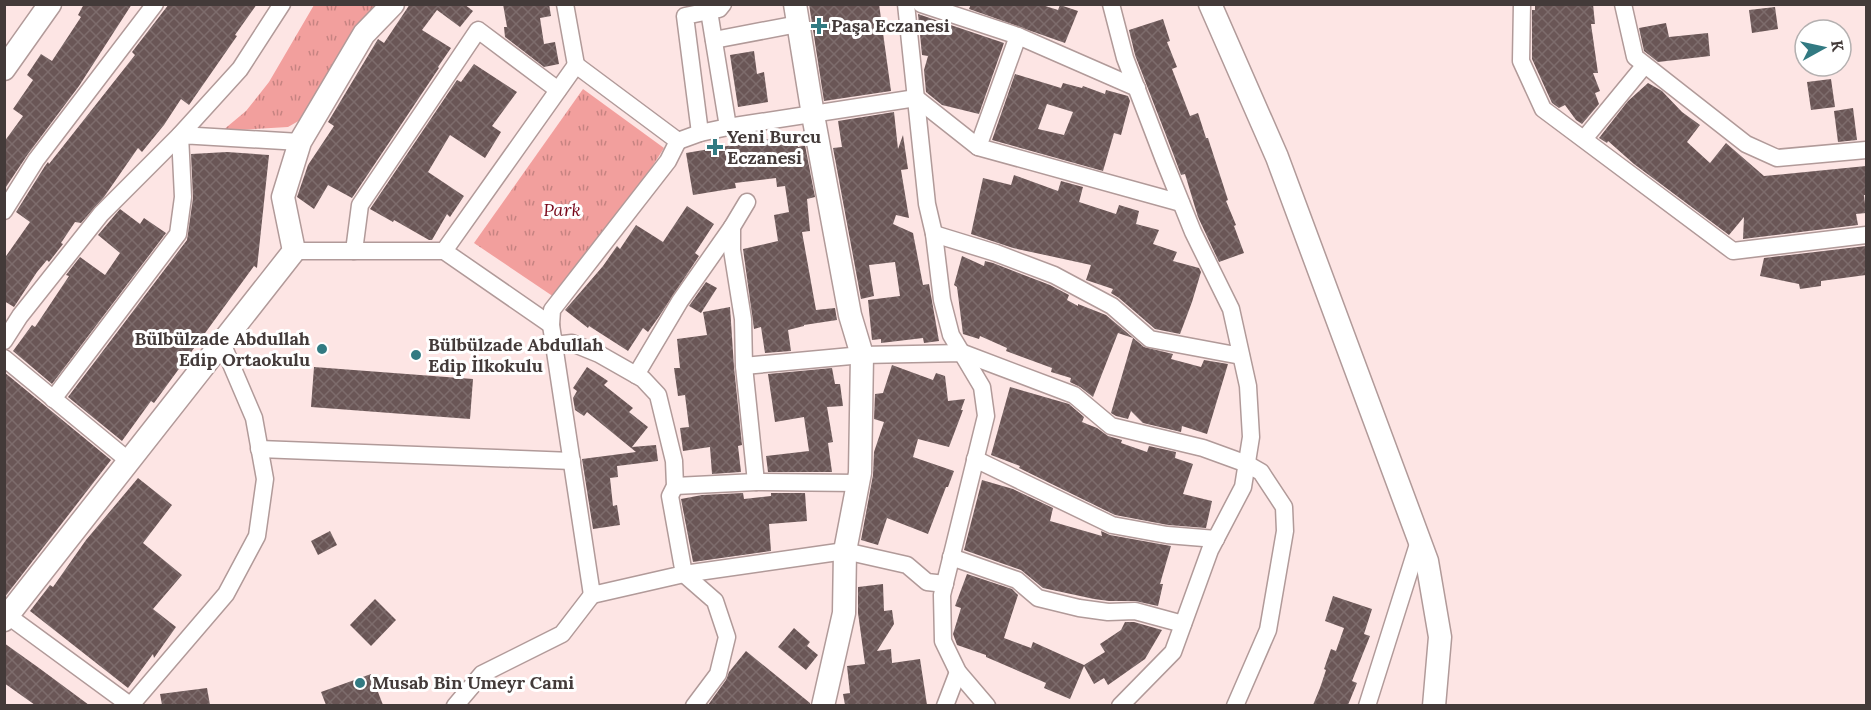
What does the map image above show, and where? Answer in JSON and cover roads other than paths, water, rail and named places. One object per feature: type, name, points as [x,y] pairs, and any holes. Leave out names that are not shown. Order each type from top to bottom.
[{"type":"street","points":[[4,69],[50,4]]},
{"type":"street","points":[[4,211],[36,160],[155,4]]},
{"type":"street","points":[[4,341],[20,316],[101,214],[180,135],[240,69],[282,4]]},
{"type":"street","points":[[222,343],[254,418],[265,479],[257,536],[226,594],[131,705],[6,616],[294,251],[283,197],[300,142],[364,34],[393,4]]},
{"type":"street","points":[[565,4],[576,65],[678,141]]},
{"type":"street","points":[[906,4],[927,204],[934,234],[942,300],[951,335],[982,387],[986,416],[942,595],[944,641],[958,672],[987,705]]},
{"type":"street","points":[[921,4],[1018,36],[1137,88]]},
{"type":"street","points":[[1111,4],[1125,58],[1181,203],[1231,309],[1248,386],[1251,437],[1243,487],[1216,539],[1173,652],[1133,698],[1120,705]]},
{"type":"street","points":[[1210,4],[1277,157],[1427,561],[1440,637],[1434,705]]},
{"type":"street","points":[[1522,4],[1521,61],[1544,109],[1733,251],[1866,235]]},
{"type":"street","points":[[1623,4],[1635,57],[1746,144],[1777,158],[1866,150]]},
{"type":"street","points":[[700,133],[685,16],[716,8],[714,40],[728,127]]},
{"type":"street","points":[[714,40],[797,14],[850,315],[862,355],[859,483],[845,551],[844,613],[823,705]]},
{"type":"street","points":[[354,251],[360,205],[478,30],[558,90]]},
{"type":"street","points":[[978,147],[1018,36]]},
{"type":"street","points":[[444,251],[576,65]]},
{"type":"street","points":[[1584,139],[1644,66]]},
{"type":"street","points":[[592,595],[551,325],[552,310],[668,161],[678,141],[728,127],[916,98],[978,147],[1181,203]]},
{"type":"street","points":[[180,135],[300,142]]},
{"type":"street","points":[[53,399],[178,234],[183,197],[180,135]]},
{"type":"street","points":[[636,375],[680,301],[747,202]]},
{"type":"street","points":[[732,226],[732,250],[743,320],[744,366],[756,482]]},
{"type":"street","points":[[934,234],[996,253],[1054,275],[1112,306],[1150,339],[1241,356]]},
{"type":"street","points":[[294,251],[444,251],[551,325]]},
{"type":"street","points":[[554,345],[572,343],[599,354],[643,379],[658,396],[674,461],[675,486],[670,496],[684,574],[716,601],[727,637],[718,674],[694,705]]},
{"type":"street","points":[[744,366],[862,355],[963,353],[1074,395],[1111,426],[1203,448],[1247,464],[1261,472],[1284,507],[1285,531],[1268,630],[1235,705]]},
{"type":"street","points":[[4,358],[129,461]]},
{"type":"street","points":[[259,449],[572,460]]},
{"type":"street","points":[[975,459],[1112,525],[1167,535],[1216,539]]},
{"type":"street","points":[[675,486],[756,482],[859,483]]},
{"type":"street","points":[[1367,705],[1419,541]]},
{"type":"street","points":[[454,705],[482,674],[562,634],[592,595],[684,574],[845,551],[907,565],[927,582],[945,584]]},
{"type":"street","points":[[951,557],[1017,580],[1038,598],[1107,612],[1135,611],[1183,624]]},
{"type":"street","points":[[945,705],[958,672]]},
{"type":"place","name":"Paşa Eczanesi","points":[[819,26]]},
{"type":"place","name":"Yeni Burcu Eczanesi","points":[[715,147]]},
{"type":"place","name":"Bülbülzade Abdullah Edip Ortaokulu","points":[[322,349]]},
{"type":"place","name":"Bülbülzade Abdullah Edip İlkokulu","points":[[416,355]]},
{"type":"place","name":"Musab Bin Umeyr Cami","points":[[360,683]]},
{"type":"park label","name":"Park","points":[[562,210]]}]
